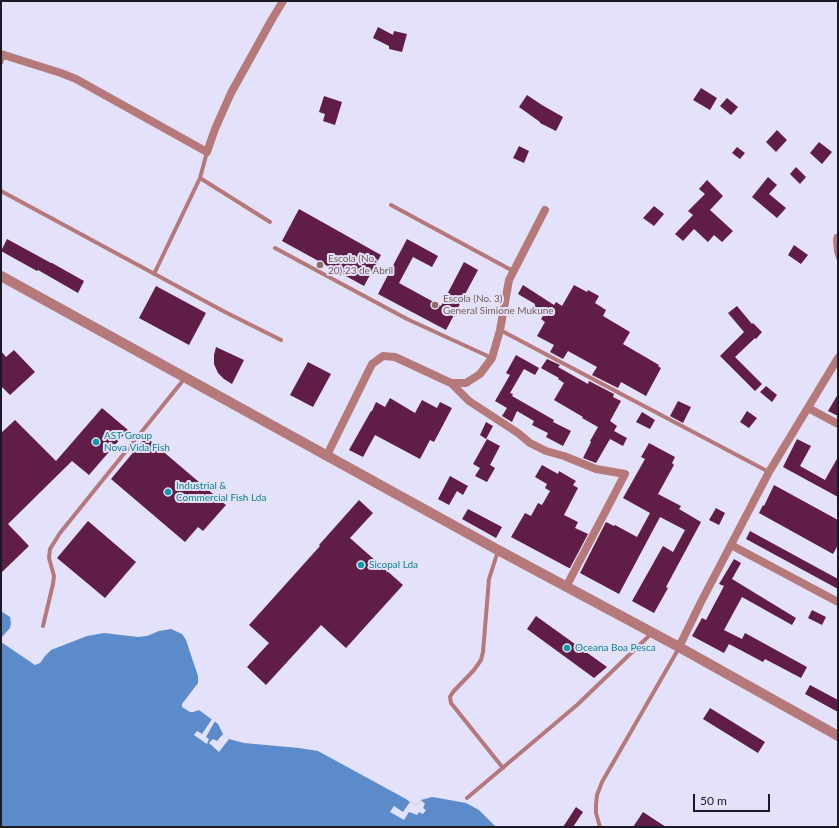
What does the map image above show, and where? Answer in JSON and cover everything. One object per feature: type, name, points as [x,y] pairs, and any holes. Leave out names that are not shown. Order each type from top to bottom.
[{"type":"street","points":[[2,54],[76,79],[207,152],[214,129],[231,93],[283,1]]},
{"type":"street","points":[[451,383],[466,383],[480,374],[492,358],[500,330],[509,280],[546,210]]},
{"type":"street","points":[[1,276],[498,550],[652,632],[838,736]]},
{"type":"street","points":[[327,455],[372,364],[383,356],[396,357],[451,383],[469,401],[518,433],[530,443],[546,451],[564,456],[596,470],[625,474],[566,586]]},
{"type":"street","points":[[679,647],[769,472],[838,358]]},
{"type":"street","points":[[808,408],[838,424]]},
{"type":"street","points":[[731,545],[838,602]]},
{"type":"lane","points":[[1,63],[2,54]]},
{"type":"lane","points":[[154,274],[200,178],[207,152]]},
{"type":"lane","points":[[200,178],[270,222]]},
{"type":"lane","points":[[1,191],[225,312],[280,340]]},
{"type":"lane","points":[[390,205],[514,272]]},
{"type":"lane","points":[[836,236],[836,251],[838,258]]},
{"type":"lane","points":[[275,248],[406,319],[492,358]]},
{"type":"lane","points":[[500,330],[769,472]]},
{"type":"lane","points":[[43,626],[54,576],[49,558],[50,549],[60,533],[185,378]]},
{"type":"lane","points":[[498,550],[488,579],[483,652],[481,660],[450,697],[451,703],[503,768]]},
{"type":"lane","points":[[467,798],[577,705],[652,632]]},
{"type":"lane","points":[[600,827],[596,813],[596,795],[679,647]]},
{"type":"water","points":[[1,611],[10,617],[11,623],[10,628],[2,637],[1,642]]},
{"type":"water","points":[[171,629],[182,634],[186,640],[198,676],[198,683],[182,704],[182,707],[190,712],[199,710],[218,724],[223,734],[229,739],[244,743],[318,751],[417,805],[421,800],[432,797],[466,803],[479,810],[496,827],[1,827],[1,642],[35,665],[40,663],[51,650],[87,636],[104,633],[138,637]]},
{"type":"pier","points":[[212,719],[215,721],[206,737],[209,739],[207,744],[194,735],[197,731],[202,734]]},
{"type":"pier","points":[[223,734],[229,739],[219,752],[209,743],[213,739],[217,741]]},
{"type":"pier","points":[[421,800],[425,804],[423,808],[426,810],[423,814],[419,812],[417,815],[409,812],[404,820],[390,812],[394,806],[403,812],[410,802],[417,805]]},
{"type":"building","points":[[378,27],[393,35],[394,31],[407,34],[402,52],[389,49],[389,46],[373,38]]},
{"type":"building","points":[[701,88],[717,98],[710,110],[693,100]]},
{"type":"building","points":[[527,95],[563,117],[556,131],[540,123],[519,107]]},
{"type":"building","points":[[324,96],[342,102],[335,125],[323,121],[325,114],[319,112]]},
{"type":"building","points":[[727,98],[738,107],[731,115],[720,106]]},
{"type":"building","points":[[777,130],[787,140],[776,152],[766,142]]},
{"type":"building","points":[[819,142],[832,152],[822,164],[810,153]]},
{"type":"building","points":[[519,146],[529,151],[524,163],[513,158]]},
{"type":"building","points":[[737,147],[745,153],[740,159],[732,153]]},
{"type":"building","points":[[796,167],[806,177],[800,184],[790,174]]},
{"type":"building","points":[[768,177],[777,185],[769,194],[786,208],[777,218],[752,197]]},
{"type":"building","points":[[707,180],[723,196],[710,210],[733,231],[722,242],[714,235],[708,242],[694,229],[683,241],[675,234],[693,215],[688,211],[705,194],[699,189]]},
{"type":"building","points":[[654,206],[664,214],[654,226],[643,218]]},
{"type":"building","points":[[299,209],[381,255],[364,286],[282,241]]},
{"type":"building","points":[[7,239],[84,281],[78,293],[1,251]]},
{"type":"building","points":[[407,239],[438,256],[432,267],[413,257],[399,283],[441,306],[464,262],[478,270],[446,330],[378,294]]},
{"type":"building","points":[[794,245],[808,255],[801,264],[788,255]]},
{"type":"building","points":[[523,285],[554,305],[556,302],[562,306],[574,285],[599,296],[595,303],[606,310],[603,316],[630,332],[623,344],[659,365],[658,366],[661,368],[646,396],[621,382],[618,388],[592,375],[597,367],[568,351],[563,359],[550,352],[554,345],[537,336],[545,322],[541,319],[543,316],[532,310],[535,304],[518,294]]},
{"type":"building","points":[[156,286],[206,313],[189,345],[139,318]]},
{"type":"building","points":[[737,306],[752,324],[753,323],[762,332],[735,357],[762,384],[755,391],[720,356],[744,332],[728,313]]},
{"type":"building","points":[[216,347],[244,360],[232,384],[218,373],[214,364]]},
{"type":"building","points":[[14,350],[35,372],[10,395],[1,386],[1,351],[6,357]]},
{"type":"building","points":[[516,355],[539,368],[535,375],[524,369],[510,393],[513,394],[512,396],[554,420],[553,422],[571,431],[563,446],[546,437],[548,433],[532,425],[534,421],[517,411],[512,422],[502,416],[507,408],[495,401],[510,375],[506,373]]},
{"type":"building","points":[[547,359],[560,365],[558,367],[588,384],[589,381],[614,394],[613,397],[621,401],[610,421],[617,426],[614,431],[627,438],[623,446],[610,439],[596,463],[583,458],[598,427],[554,400],[564,383],[558,379],[559,378],[541,368]]},
{"type":"building","points":[[308,362],[331,374],[313,407],[290,395]]},
{"type":"building","points":[[766,386],[777,395],[772,402],[760,392]]},
{"type":"building","points":[[838,394],[838,416],[828,411]]},
{"type":"building","points":[[390,398],[415,413],[422,400],[437,408],[440,402],[452,408],[434,442],[430,440],[420,459],[375,435],[363,457],[349,450],[376,402],[385,407]]},
{"type":"building","points":[[678,401],[691,407],[683,423],[670,416]]},
{"type":"building","points":[[102,408],[128,430],[89,475],[72,461],[8,524],[29,546],[1,573],[1,433],[15,420],[56,461]]},
{"type":"building","points":[[747,411],[757,418],[749,428],[740,422]]},
{"type":"building","points":[[642,412],[655,420],[650,429],[636,422]]},
{"type":"building","points":[[486,422],[493,426],[486,439],[480,435]]},
{"type":"building","name":"Industrial & Commercial Fish Lda","points":[[146,437],[226,505],[203,531],[198,527],[185,542],[111,479]]},
{"type":"building","points":[[487,439],[500,446],[490,465],[495,468],[487,482],[475,476],[480,468],[473,464]]},
{"type":"building","points":[[797,439],[811,446],[800,466],[825,480],[838,457],[838,497],[783,467]]},
{"type":"building","points":[[649,443],[675,457],[672,463],[674,465],[658,494],[681,506],[679,509],[701,522],[666,587],[668,588],[654,613],[632,601],[663,546],[673,552],[685,530],[660,517],[619,594],[580,573],[606,522],[614,526],[615,525],[637,537],[650,513],[623,498],[645,459],[641,457]]},
{"type":"building","points":[[542,465],[558,474],[559,471],[576,481],[573,485],[578,488],[564,515],[578,522],[575,528],[588,534],[570,568],[511,537],[525,513],[531,516],[538,503],[542,505],[550,491],[545,488],[547,484],[535,477]]},
{"type":"building","points":[[450,476],[468,486],[463,495],[457,491],[449,505],[438,499]]},
{"type":"building","points":[[774,485],[838,520],[838,545],[833,554],[759,513]]},
{"type":"building","points":[[359,500],[373,513],[350,538],[403,585],[346,648],[321,625],[266,685],[247,667],[269,643],[249,625]]},
{"type":"building","points":[[716,508],[725,513],[719,525],[709,520]]},
{"type":"building","points":[[468,509],[502,527],[496,538],[462,519]]},
{"type":"building","points":[[88,521],[136,562],[105,598],[57,558]]},
{"type":"building","points":[[750,531],[838,579],[838,589],[746,539]]},
{"type":"building","points":[[734,559],[741,563],[732,579],[796,618],[792,625],[742,597],[724,630],[742,639],[745,633],[807,667],[801,678],[765,659],[763,662],[729,644],[724,653],[692,636],[702,618],[706,620],[724,586],[719,584]]},
{"type":"building","points":[[812,610],[826,617],[822,625],[808,618]]},
{"type":"building","name":"Oceana Boa Pesca","points":[[536,616],[607,667],[594,678],[527,629]]},
{"type":"building","points":[[810,685],[838,700],[838,712],[805,694]]},
{"type":"building","points":[[710,708],[765,742],[758,753],[703,719]]},
{"type":"building","points":[[576,807],[583,812],[573,827],[563,827]]},
{"type":"building","points":[[643,812],[666,827],[633,827]]},
{"type":"place","name":"Escola (No. 20) 23 de Abril","points":[[320,265]]},
{"type":"place","name":"Escola (No. 3) General Simione Mukune","points":[[435,305]]},
{"type":"place","name":"AST Group Nova Vida Fish","points":[[96,442]]},
{"type":"place","name":"Industrial & Commercial Fish Lda","points":[[168,492]]},
{"type":"place","name":"Sicopal Lda","points":[[361,565]]},
{"type":"place","name":"Oceana Boa Pesca","points":[[567,648]]}]
